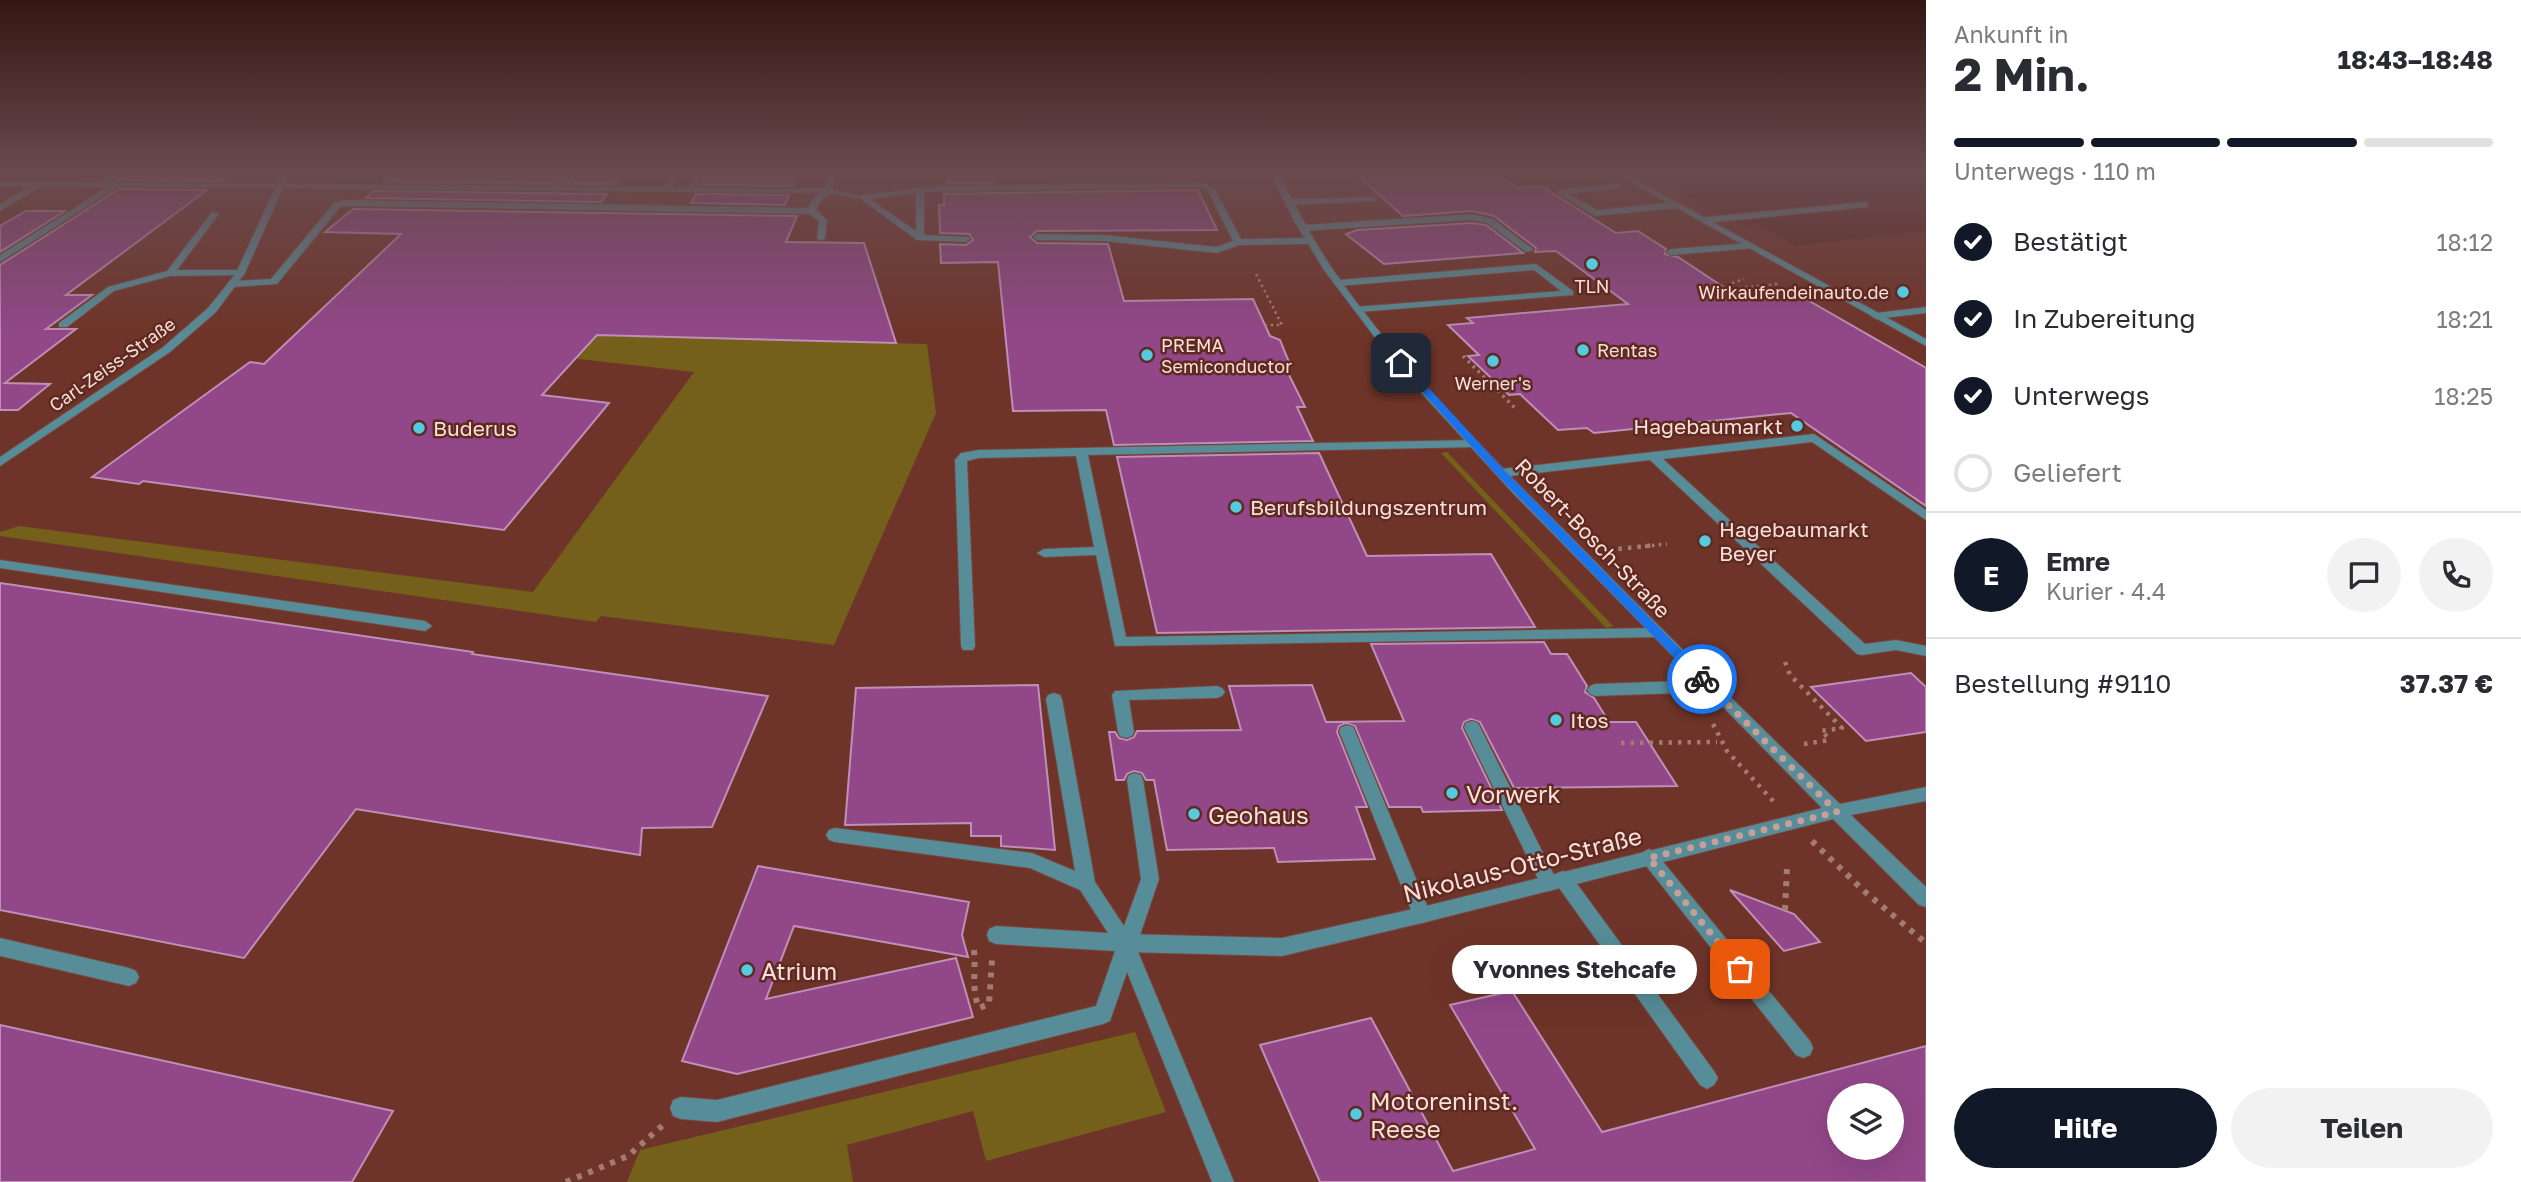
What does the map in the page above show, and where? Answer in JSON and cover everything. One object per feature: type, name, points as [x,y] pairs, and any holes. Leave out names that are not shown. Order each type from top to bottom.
[{"type":"street","points":[[0,260],[54,225]]},
{"type":"street","points":[[170,273],[206,225]]},
{"type":"street","name":"Carl-Zeiss-Straße","points":[[0,462],[166,350],[212,310],[240,273],[261,225]]},
{"type":"street","points":[[233,285],[274,282],[321,225]]},
{"type":"street","points":[[821,238],[822,225]]},
{"type":"street","points":[[901,225],[920,239],[966,239]]},
{"type":"street","points":[[920,225],[920,239]]},
{"type":"street","points":[[1229,225],[1238,242]]},
{"type":"street","name":"Robert-Bosch-Straße","points":[[1301,225],[1358,309],[1412,376],[1474,444],[1656,633],[1926,899]]},
{"type":"street","points":[[1303,228],[1347,225]]},
{"type":"street","points":[[1496,225],[1529,250]]},
{"type":"street","points":[[1714,225],[1926,344]]},
{"type":"street","points":[[1037,237],[1104,238],[1217,250],[1238,242],[1310,241]]},
{"type":"street","points":[[1671,252],[1751,246]]},
{"type":"street","points":[[1338,283],[1536,267],[1570,293],[1358,309]]},
{"type":"street","points":[[63,325],[111,289],[170,273],[240,273]]},
{"type":"street","points":[[1876,316],[1926,310]]},
{"type":"street","points":[[1501,473],[1814,438],[1926,516]]},
{"type":"street","points":[[968,646],[961,460],[965,456],[1474,444]]},
{"type":"street","points":[[1081,452],[1120,642],[1656,633]]},
{"type":"street","points":[[1653,456],[1862,650],[1896,645],[1926,651]]},
{"type":"street","points":[[1044,553],[1101,551]]},
{"type":"street","points":[[0,564],[425,626]]},
{"type":"street","points":[[1595,690],[1709,686]]},
{"type":"street","points":[[1126,732],[1120,695],[1217,692]]},
{"type":"street","points":[[1054,699],[1086,884],[1125,943],[1223,1182]]},
{"type":"street","points":[[1472,727],[1556,881],[1707,1078]]},
{"type":"street","points":[[1347,731],[1422,915]]},
{"type":"street","points":[[681,1108],[717,1111],[1103,1014],[1125,943],[1150,878],[1135,780]]},
{"type":"street","name":"Nikolaus-Otto-Straße","points":[[996,935],[1125,943],[1282,947],[1422,915],[1867,804],[1926,793]]},
{"type":"street","points":[[835,835],[1032,861],[1086,884]]},
{"type":"street","points":[[1649,858],[1803,1048]]},
{"type":"street","points":[[0,947],[130,977]]},
{"type":"path","points":[[1256,274],[1282,325],[1265,325]]},
{"type":"path","points":[[1740,288],[1732,283],[1744,279]]},
{"type":"path","points":[[1727,289],[1791,283]]},
{"type":"path","points":[[1463,356],[1517,410]]},
{"type":"path","points":[[1473,366],[1479,366]]},
{"type":"path","points":[[1494,388],[1501,387]]},
{"type":"path","points":[[1601,551],[1667,544]]},
{"type":"path","points":[[1785,662],[1790,675],[1842,728],[1821,730],[1831,740],[1804,744]]},
{"type":"path","points":[[1621,743],[1717,742]]},
{"type":"path","points":[[1727,751],[1753,778]]},
{"type":"path","points":[[1785,911],[1787,867]]},
{"type":"path","points":[[1848,877],[1926,943]]},
{"type":"path","points":[[967,953],[974,950],[976,970],[973,993],[979,1008],[985,1007],[989,1003],[989,975],[996,935]]},
{"type":"path","points":[[566,1182],[628,1156],[681,1108]]},
{"type":"shaded area","points":[[0,225],[1757,225],[1796,246],[1926,231],[1926,1182],[0,1182]]},
{"type":"shaded area","points":[[302,328],[927,344],[936,413],[834,645],[601,616],[596,622],[0,536],[0,532],[19,526],[533,592],[694,372]]},
{"type":"shaded area","points":[[1447,452],[1613,626],[1606,628],[1441,453]]},
{"type":"shaded area","points":[[1135,1032],[1166,1112],[986,1161],[973,1111],[847,1145],[853,1182],[627,1182],[640,1150]]},
{"type":"building","points":[[1,225],[43,225],[0,252]]},
{"type":"building","points":[[62,225],[160,225],[66,295],[92,295],[46,329],[76,329],[5,383],[50,384],[18,410],[0,410],[0,265]]},
{"type":"building","points":[[333,225],[793,225],[786,242],[864,243],[896,343],[597,335],[542,395],[609,403],[504,530],[143,481],[139,484],[92,477],[250,362],[264,364],[401,234],[325,232]]},
{"type":"building","name":"PREMA Semiconductor","points":[[940,225],[1215,225],[1217,230],[1037,231],[1030,237],[1037,243],[1108,244],[1124,301],[1253,299],[1270,336],[1280,340],[1289,362],[1284,365],[1305,407],[1297,407],[1313,441],[1114,445],[1106,410],[1013,411],[998,262],[941,263],[940,244],[966,245],[973,240],[969,234],[940,233]]},
{"type":"building","points":[[1486,225],[1523,253],[1384,264],[1346,234],[1357,230]]},
{"type":"building","points":[[1506,225],[1603,225],[1616,233],[1638,231],[1666,249],[1665,254],[1678,257],[1734,294],[1790,290],[1926,368],[1926,506],[1791,413],[1594,433],[1587,428],[1558,430],[1520,394],[1509,395],[1468,356],[1479,355],[1448,325],[1473,323],[1467,318],[1628,304],[1556,251],[1535,252],[1536,248]]},
{"type":"building","name":"Berufsbildungszentrum","points":[[1319,453],[1367,556],[1491,554],[1535,627],[1157,633],[1117,457]]},
{"type":"building","points":[[0,583],[768,696],[712,827],[642,828],[640,855],[356,809],[244,958],[0,910]]},
{"type":"building","points":[[1544,642],[1551,654],[1567,654],[1587,686],[1585,692],[1594,698],[1609,722],[1636,722],[1677,786],[1514,788],[1480,722],[1471,719],[1464,722],[1462,728],[1502,810],[1423,812],[1421,807],[1389,807],[1355,726],[1346,723],[1339,726],[1337,732],[1367,807],[1356,807],[1375,859],[1278,862],[1274,848],[1167,850],[1154,780],[1146,780],[1142,773],[1134,771],[1127,774],[1124,780],[1116,780],[1109,732],[1115,732],[1119,738],[1127,740],[1134,737],[1137,731],[1241,730],[1229,686],[1312,685],[1326,722],[1404,721],[1371,644]]},
{"type":"building","points":[[1911,673],[1926,687],[1926,732],[1866,741],[1811,687]]},
{"type":"building","points":[[1038,685],[1055,850],[1001,846],[1001,836],[971,836],[971,823],[845,825],[856,688]]},
{"type":"building","name":"Atrium","points":[[758,866],[969,902],[962,935],[968,957],[794,926],[766,999],[956,958],[973,1017],[737,1074],[682,1061]]},
{"type":"building","points":[[1730,890],[1794,914],[1820,942],[1784,951]]},
{"type":"building","points":[[1512,991],[1602,1132],[1926,1046],[1926,1182],[1320,1182],[1260,1045],[1371,1018],[1453,1171],[1535,1149],[1450,1005]]},
{"type":"building","points":[[0,1025],[393,1111],[352,1182],[0,1182]]},
{"type":"way so far","points":[[1702,679],[1837,812],[1649,858],[1740,969]]},
{"type":"place","name":"TLN","points":[[1592,264]]},
{"type":"place","name":"Wirkaufendeinauto.de","points":[[1903,292]]},
{"type":"place","name":"Rentas","points":[[1583,350]]},
{"type":"place","name":"PREMA Semiconductor","points":[[1147,355]]},
{"type":"place","name":"Werner's","points":[[1493,361]]},
{"type":"place","name":"Hagebaumarkt","points":[[1797,426]]},
{"type":"place","name":"Buderus","points":[[419,428]]},
{"type":"place","name":"Berufsbildungszentrum","points":[[1236,507]]},
{"type":"place","name":"Hagebaumarkt Beyer","points":[[1705,541]]},
{"type":"place","name":"Itos","points":[[1556,720]]},
{"type":"place","name":"Vorwerk","points":[[1452,793]]},
{"type":"place","name":"Geohaus","points":[[1194,814]]},
{"type":"place","name":"Yvonnes Stehcafe","points":[[1740,969]]},
{"type":"place","name":"Atrium","points":[[747,970]]},
{"type":"place","name":"Motoreninst. Reese","points":[[1356,1114]]},
{"type":"route","points":[[1401,363],[1501,473],[1702,679]]}]
